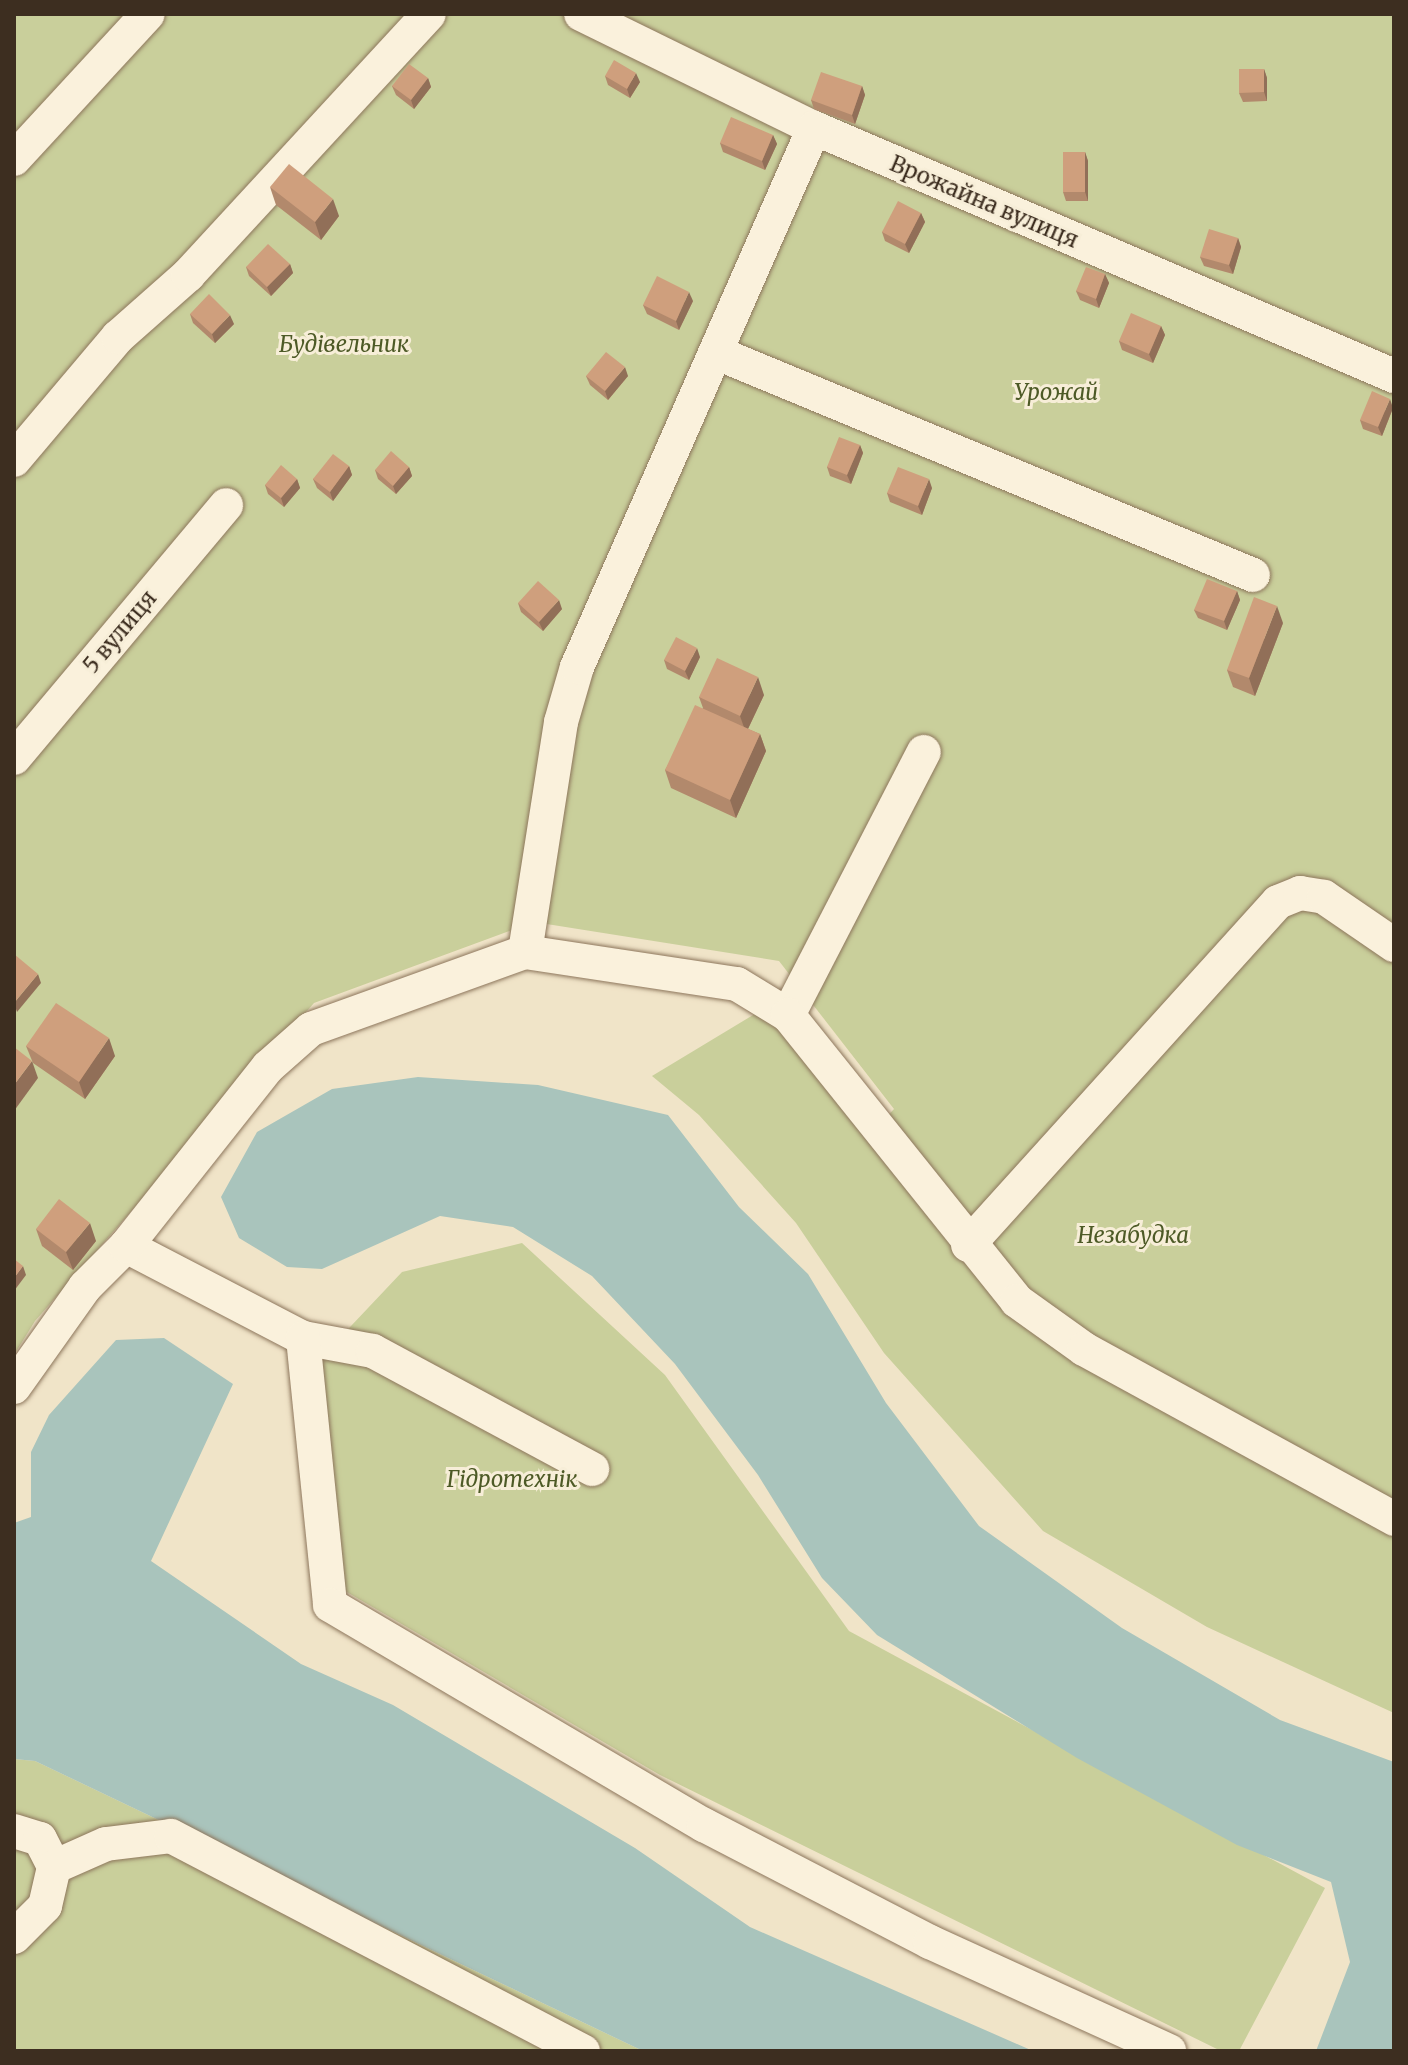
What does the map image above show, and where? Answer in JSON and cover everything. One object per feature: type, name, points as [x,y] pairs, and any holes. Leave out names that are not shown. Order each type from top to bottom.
[{"type":"street","points":[[14,159],[148,14]]},
{"type":"street","points":[[14,460],[118,337],[188,275],[429,14]]},
{"type":"street","name":"Врожайна вулиця","points":[[581,14],[814,128],[1394,376]]},
{"type":"street","points":[[525,952],[561,722],[577,667],[814,128]]},
{"type":"street","points":[[717,353],[1253,575]]},
{"type":"street","name":"5 вулиця","points":[[14,758],[226,505]]},
{"type":"street","points":[[788,1015],[924,752]]},
{"type":"street","points":[[968,1245],[1278,902],[1300,893],[1324,897],[1394,945]]},
{"type":"street","points":[[14,1387],[85,1287],[126,1246],[268,1067],[311,1029],[525,952],[737,984],[788,1015],[968,1245],[1017,1301],[1084,1349],[1394,1519]]},
{"type":"street","points":[[126,1246],[303,1338],[373,1351],[592,1469]]},
{"type":"street","points":[[303,1338],[330,1605],[704,1825],[930,1942],[1169,2051]]},
{"type":"street","points":[[14,1831],[40,1839],[54,1867],[45,1906],[14,1937]]},
{"type":"street","points":[[54,1867],[106,1844],[171,1836],[583,2051]]},
{"type":"green space","points":[[14,14],[1394,14],[1394,1713],[1207,1627],[1043,1531],[884,1353],[796,1223],[699,1115],[652,1076],[768,1006],[871,1134],[894,1109],[779,961],[534,922],[314,1003],[35,1321],[14,1355]]},
{"type":"green space","name":"Гідротехнік","points":[[522,1243],[665,1375],[849,1631],[1325,1888],[1239,2051],[1221,2051],[660,1775],[340,1588],[317,1362],[402,1272]]},
{"type":"green space","points":[[14,1759],[35,1761],[643,2051],[14,2051]]},
{"type":"water","points":[[418,1077],[538,1085],[668,1115],[739,1207],[808,1274],[886,1403],[979,1526],[1122,1628],[1280,1720],[1394,1762],[1394,2051],[1316,2051],[1350,1962],[1331,1882],[1237,1845],[1077,1758],[877,1635],[822,1578],[758,1475],[675,1364],[592,1276],[513,1227],[440,1216],[322,1269],[287,1267],[239,1238],[221,1197],[257,1132],[332,1089]]},
{"type":"water","points":[[164,1338],[233,1384],[151,1561],[301,1664],[393,1705],[635,1848],[750,1927],[1033,2051],[643,2051],[35,1761],[14,1759],[14,1523],[31,1517],[31,1452],[49,1415],[116,1340]]},
{"type":"building","points":[[614,60],[636,73],[627,89],[605,76]]},
{"type":"building","points":[[409,64],[428,78],[411,100],[392,86]]},
{"type":"building","points":[[1239,69],[1264,69],[1264,92],[1239,93]]},
{"type":"building","points":[[821,72],[862,86],[852,115],[811,100]]},
{"type":"building","points":[[731,117],[773,135],[762,161],[720,143]]},
{"type":"building","points":[[1063,152],[1085,152],[1085,192],[1063,192]]},
{"type":"building","points":[[289,164],[333,199],[315,222],[270,187]]},
{"type":"building","points":[[898,201],[921,213],[905,244],[882,232]]},
{"type":"building","points":[[1209,229],[1238,238],[1229,265],[1200,257]]},
{"type":"building","points":[[268,244],[290,264],[267,287],[246,267]]},
{"type":"building","points":[[1086,267],[1105,274],[1096,299],[1076,291]]},
{"type":"building","points":[[657,276],[689,292],[676,321],[643,305]]},
{"type":"building","points":[[209,294],[230,315],[212,334],[190,314]]},
{"type":"building","points":[[1131,313],[1161,326],[1149,354],[1119,341]]},
{"type":"building","points":[[606,352],[625,367],[605,391],[586,376]]},
{"type":"building","points":[[1372,391],[1390,399],[1378,427],[1360,420]]},
{"type":"building","points":[[839,437],[860,445],[847,475],[827,467]]},
{"type":"building","points":[[391,451],[409,467],[393,486],[375,470]]},
{"type":"building","points":[[333,454],[349,466],[330,492],[313,479]]},
{"type":"building","points":[[281,465],[297,479],[281,498],[265,485]]},
{"type":"building","points":[[898,467],[929,479],[918,506],[887,493]]},
{"type":"building","points":[[1207,579],[1237,591],[1224,621],[1194,610]]},
{"type":"building","points":[[538,581],[559,600],[539,622],[518,603]]},
{"type":"building","points":[[1254,597],[1277,606],[1249,678],[1227,670]]},
{"type":"building","points":[[676,637],[697,648],[685,671],[664,660]]},
{"type":"building","points":[[717,658],[758,677],[740,716],[699,697]]},
{"type":"building","points":[[695,705],[760,734],[730,800],[665,770]]},
{"type":"building","points":[[14,954],[38,974],[14,1003]]},
{"type":"building","points":[[56,1003],[109,1038],[79,1082],[26,1046]]},
{"type":"building","points":[[14,1047],[32,1061],[14,1085]]},
{"type":"building","points":[[59,1199],[90,1223],[66,1252],[36,1229]]},
{"type":"building","points":[[14,1259],[23,1266],[14,1278]]},
{"type":"park label","name":"Будівельник","points":[[344,345]]},
{"type":"park label","name":"Урожай","points":[[1056,393]]},
{"type":"park label","name":"Незабудка","points":[[1133,1236]]}]
